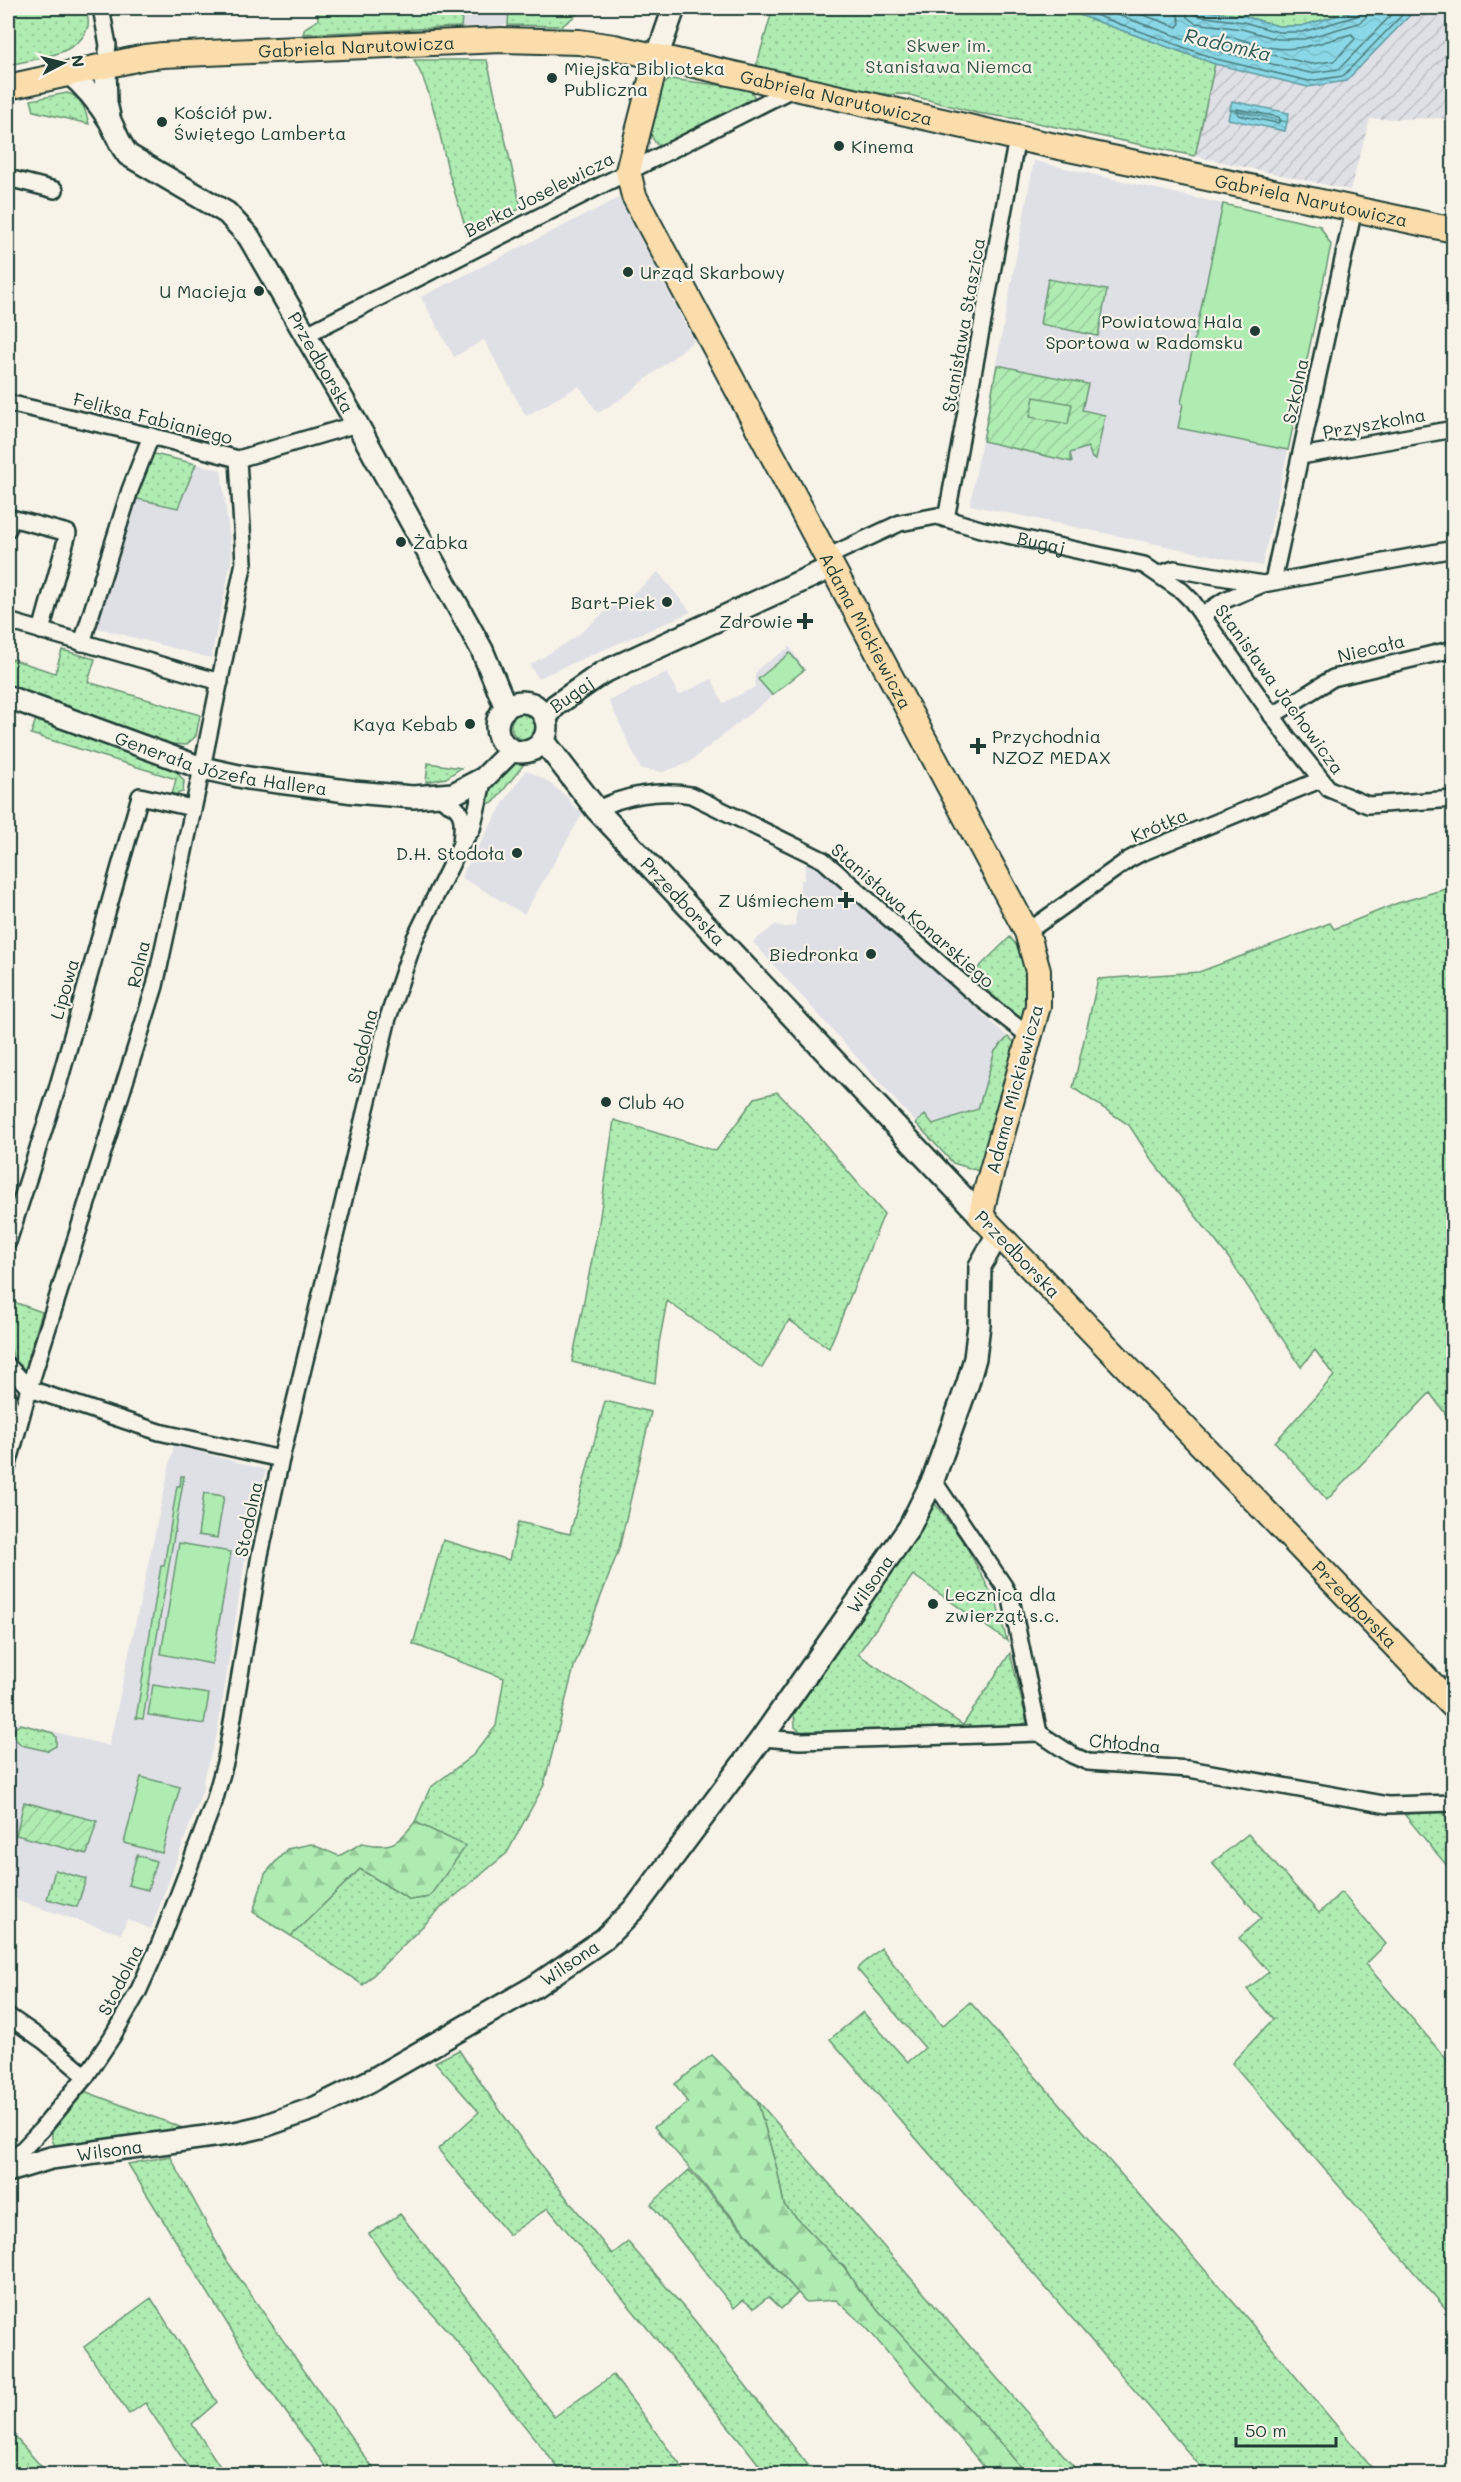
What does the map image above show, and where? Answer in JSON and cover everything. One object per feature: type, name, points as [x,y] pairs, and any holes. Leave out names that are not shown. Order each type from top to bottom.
[{"type":"main road","name":"Gabriela Narutowicza","points":[[8,87],[163,55],[501,40],[579,42],[657,57],[1017,138],[1454,230]]},
{"type":"main road","name":"Adama Mickiewicza","points":[[657,57],[628,171],[634,196],[1027,932],[1034,951],[1039,987],[1038,1006],[981,1216]]},
{"type":"main road","name":"Przedborska","points":[[981,1216],[1454,1707]]},
{"type":"street","points":[[101,8],[108,45],[105,66]]},
{"type":"street","points":[[657,57],[674,8]]},
{"type":"street","name":"Przedborska","points":[[105,66],[106,103],[121,147],[128,155],[227,213],[241,227],[259,253],[357,424],[482,650],[527,708]]},
{"type":"street","name":"Przedborska","points":[[69,73],[94,97],[111,123]]},
{"type":"street","name":"Berka Joselewicza","points":[[305,335],[792,89]]},
{"type":"street","name":"Stanisława Staszica","points":[[946,519],[1017,138]]},
{"type":"street","points":[[8,178],[55,190]]},
{"type":"street","name":"Szkolna","points":[[1268,582],[1301,456],[1354,209]]},
{"type":"street","name":"Feliksa Fabianiego","points":[[8,403],[238,459],[357,424]]},
{"type":"street","name":"Przyszkolna","points":[[1301,456],[1454,429]]},
{"type":"street","points":[[82,643],[130,490],[151,436]]},
{"type":"street","name":"Rolna","points":[[8,1465],[29,1388],[154,986],[244,562],[238,459]]},
{"type":"street","name":"Bugaj","points":[[527,708],[576,680],[602,674],[829,562],[900,523],[927,517],[946,519],[980,529],[1121,558],[1144,565],[1160,574],[1173,569],[1268,582]]},
{"type":"street","points":[[8,529],[11,518],[68,533],[42,632]]},
{"type":"street","name":"Bugaj","points":[[1202,615],[1225,600],[1268,582],[1454,549]]},
{"type":"street","name":"Stanisława Jachowicza","points":[[1160,574],[1182,591],[1202,615],[1272,716],[1329,789],[1368,804],[1454,799]]},
{"type":"street","points":[[8,621],[220,682]]},
{"type":"street","name":"Niecała","points":[[1272,716],[1333,678],[1454,649]]},
{"type":"street","name":"Generała Józefa Hallera","points":[[8,697],[202,768],[248,778],[338,791],[413,798],[453,794],[484,778],[522,744]]},
{"type":"street","points":[[440,795],[484,762],[497,748],[522,744],[547,726],[527,708],[499,717],[497,725],[522,744]]},
{"type":"street","name":"Przedborska","points":[[522,744],[591,803],[981,1216]]},
{"type":"street","name":"Stodolna","points":[[8,2165],[86,2076],[138,1992],[160,1943],[214,1802],[226,1759],[260,1555],[281,1459],[388,1018],[415,938],[476,818],[484,778]]},
{"type":"street","name":"Krótka","points":[[1027,932],[1141,853],[1320,780]]},
{"type":"street","name":"Stanisława Konarskiego","points":[[591,803],[675,792],[691,795],[814,855],[837,870],[969,989],[1030,1037]]},
{"type":"street","name":"Stodolna","points":[[440,795],[445,802],[454,806],[461,814],[463,823],[460,846]]},
{"type":"street","name":"Lipowa","points":[[8,1242],[57,1089],[140,796],[192,808]]},
{"type":"street","name":"Wilsona","points":[[8,2171],[51,2158],[235,2133],[315,2108],[372,2080],[534,1987],[604,1939],[621,1924],[651,1889],[762,1738],[909,1528],[933,1480],[968,1383],[975,1358],[979,1325],[980,1266],[998,1234]]},
{"type":"street","points":[[8,1366],[29,1388],[159,1432],[281,1459]]},
{"type":"street","points":[[8,1398],[18,1430]]},
{"type":"street","points":[[762,1738],[800,1741],[1040,1733],[1011,1599],[933,1480]]},
{"type":"street","name":"Chłodna","points":[[1040,1733],[1072,1755],[1088,1762],[1189,1769],[1388,1805],[1454,1803]]},
{"type":"street","points":[[8,2016],[44,2041],[86,2076]]},
{"type":"street","points":[[41,2130],[51,2158]]},
{"type":"shaded area","points":[[463,8],[509,8],[508,25],[461,27]]},
{"type":"shaded area","points":[[1417,8],[1453,8],[1453,118],[1370,119],[1350,190],[1195,156],[1215,64],[1308,87],[1345,81]]},
{"type":"shaded area","points":[[1034,161],[1223,204],[1181,403],[1183,404],[1178,427],[1288,450],[1262,566],[970,505]]},
{"type":"shaded area","points":[[619,198],[694,341],[622,398],[598,413],[579,386],[526,416],[484,340],[454,357],[421,297]]},
{"type":"shaded area","points":[[196,464],[221,470],[232,557],[211,658],[94,627],[133,498],[178,508]]},
{"type":"shaded area","points":[[658,572],[691,612],[538,678],[530,665],[573,639]]},
{"type":"shaded area","points":[[790,647],[805,670],[688,763],[663,772],[641,769],[609,701],[667,672],[679,695],[712,679],[723,703],[755,687],[755,674],[760,667]]},
{"type":"shaded area","name":"D.H. Stodoła","points":[[526,770],[547,781],[583,813],[524,914],[461,877],[504,802]]},
{"type":"shaded area","points":[[807,857],[1008,1037],[995,1051],[978,1109],[933,1124],[925,1115],[916,1123],[753,942],[775,925],[795,926],[801,880],[804,880]]},
{"type":"shaded area","points":[[174,1445],[266,1470],[247,1547],[217,1734],[204,1776],[203,1789],[151,1929],[127,1919],[121,1934],[18,1901],[9,1882],[13,1865],[8,1863],[8,1720],[109,1746]]},
{"type":"green space","points":[[8,8],[86,8],[88,26],[76,44],[66,50],[8,65]]},
{"type":"green space","points":[[317,8],[463,8],[461,27],[303,34],[305,28],[318,20]]},
{"type":"green space","points":[[509,8],[584,9],[562,26],[508,25]]},
{"type":"green space","name":"Skwer im. Stanisława Niemca","points":[[773,8],[1068,8],[1072,12],[1215,64],[1195,156],[1018,119],[977,113],[906,94],[876,95],[756,67]]},
{"type":"green space","points":[[1185,8],[1364,8],[1301,26],[1278,26],[1244,16]]},
{"type":"green space","points":[[414,60],[487,60],[521,208],[468,236],[448,170],[431,100]]},
{"type":"green space","points":[[670,79],[750,89],[754,96],[751,102],[664,144],[656,144],[650,133],[658,90]]},
{"type":"green space","points":[[67,93],[80,101],[89,124],[34,111],[31,100]]},
{"type":"green space","name":"Powiatowa Hala Sportowa w Radomsku","points":[[1223,204],[1320,226],[1331,245],[1288,450],[1178,428],[1183,404],[1181,403]]},
{"type":"green space","points":[[1048,279],[1107,290],[1098,336],[1040,324]]},
{"type":"green space","points":[[997,365],[1088,384],[1082,410],[1105,415],[1096,459],[1092,458],[1088,447],[1070,453],[1072,462],[983,441]]},
{"type":"green space","points":[[1034,397],[1072,404],[1068,424],[1030,417]]},
{"type":"green space","points":[[150,453],[196,464],[178,508],[133,498]]},
{"type":"green space","points":[[62,650],[95,659],[88,682],[200,715],[196,736],[186,745],[173,744],[171,749],[8,689],[8,658],[55,673]]},
{"type":"green space","points":[[790,653],[804,670],[772,695],[758,679]]},
{"type":"green space","points":[[524,713],[533,717],[537,726],[533,735],[524,739],[515,735],[511,726],[515,717]]},
{"type":"green space","points":[[36,719],[176,771],[184,781],[183,792],[172,795],[176,779],[31,734]]},
{"type":"green space","points":[[519,756],[531,757],[540,761],[528,759],[494,802],[482,805],[485,787]]},
{"type":"green space","points":[[428,763],[461,768],[446,778],[426,782]]},
{"type":"green space","points":[[1452,887],[1454,893],[1453,1424],[1430,1393],[1327,1500],[1275,1442],[1334,1376],[1315,1350],[1301,1367],[1228,1257],[1151,1159],[1129,1125],[1073,1088],[1098,979],[1199,972],[1330,923],[1334,929],[1398,903]]},
{"type":"green space","points":[[1010,937],[1027,959],[1030,977],[1026,1019],[1013,1014],[971,975]]},
{"type":"green space","points":[[1008,1037],[1018,1045],[979,1171],[953,1163],[916,1123],[925,1115],[933,1124],[978,1109],[995,1051]]},
{"type":"green space","points":[[777,1092],[807,1123],[884,1214],[829,1348],[789,1320],[762,1368],[667,1301],[659,1343],[655,1383],[572,1362],[599,1223],[614,1120],[716,1151],[755,1098]]},
{"type":"green space","points":[[8,1300],[42,1312],[27,1362],[31,1363],[28,1369],[22,1370],[13,1365],[10,1357],[13,1357],[8,1338]]},
{"type":"green space","points":[[605,1401],[651,1412],[619,1549],[574,1667],[544,1785],[507,1853],[443,1906],[363,1985],[291,1936],[360,1869],[410,1900],[428,1897],[465,1847],[415,1822],[430,1788],[473,1755],[496,1726],[504,1678],[413,1644],[443,1540],[509,1560],[518,1522],[570,1534]]},
{"type":"green space","points":[[181,1476],[184,1476],[143,1719],[136,1718],[161,1566],[164,1566],[177,1486],[180,1486]]},
{"type":"green space","points":[[204,1493],[224,1496],[217,1538],[198,1535]]},
{"type":"green space","points":[[935,1504],[965,1544],[997,1604],[1007,1641],[913,1575],[858,1654],[963,1725],[1010,1653],[1027,1722],[1014,1729],[804,1734],[795,1727],[794,1714]]},
{"type":"green space","points":[[179,1543],[231,1552],[212,1664],[161,1654]]},
{"type":"green space","points":[[153,1685],[209,1694],[204,1724],[148,1715]]},
{"type":"green space","points":[[21,1724],[53,1733],[56,1737],[56,1746],[47,1751],[21,1745],[13,1736],[15,1728]]},
{"type":"green space","points":[[141,1777],[180,1787],[162,1853],[124,1843]]},
{"type":"green space","points":[[24,1802],[97,1821],[87,1854],[16,1835]]},
{"type":"green space","points":[[1443,1812],[1453,1824],[1453,1873],[1404,1814]]},
{"type":"green space","points":[[415,1822],[466,1846],[429,1897],[410,1900],[360,1869],[291,1936],[253,1912],[265,1874],[287,1849],[311,1844],[339,1856],[362,1843],[387,1845],[393,1843],[403,1836]]},
{"type":"green space","points":[[1248,1834],[1319,1913],[1341,1892],[1386,1944],[1366,1964],[1453,2067],[1453,2317],[1232,2063],[1273,2019],[1247,1989],[1269,1972],[1239,1938],[1261,1918],[1212,1863]]},
{"type":"green space","points":[[137,1855],[156,1861],[148,1890],[128,1885]]},
{"type":"green space","points":[[55,1870],[86,1879],[77,1907],[47,1899]]},
{"type":"green space","points":[[881,1948],[942,2026],[970,2002],[1241,2311],[1377,2474],[1207,2474],[830,2039],[863,2012],[908,2062],[925,2048],[857,1969]]},
{"type":"green space","points":[[459,2050],[513,2129],[612,2254],[628,2242],[696,2322],[815,2474],[766,2474],[548,2208],[509,2235],[438,2149],[479,2112],[435,2062]]},
{"type":"green space","points":[[712,2055],[757,2100],[777,2169],[784,2205],[845,2268],[856,2286],[1026,2474],[990,2474],[866,2327],[836,2300],[806,2302],[654,2127],[688,2103],[675,2084]]},
{"type":"green space","points":[[84,2091],[188,2130],[56,2147],[52,2140],[52,2132]]},
{"type":"green space","points":[[757,2100],[1080,2474],[1026,2474],[856,2286],[845,2268],[784,2205],[777,2169]]},
{"type":"green space","points":[[170,2156],[225,2258],[377,2474],[331,2474],[261,2378],[128,2164]]},
{"type":"green space","points":[[689,2170],[798,2293],[781,2309],[768,2297],[754,2308],[743,2300],[734,2308],[651,2204]]},
{"type":"green space","points":[[400,2214],[465,2296],[554,2417],[613,2375],[687,2474],[563,2474],[454,2338],[399,2277],[369,2234]]},
{"type":"green space","points":[[151,2298],[217,2402],[192,2424],[225,2474],[193,2474],[145,2403],[129,2414],[84,2347]]},
{"type":"green space","points":[[8,2429],[48,2474],[8,2474]]},
{"type":"water","name":"Radomka","points":[[1068,8],[1184,8],[1244,16],[1278,26],[1301,26],[1364,8],[1417,8],[1346,81],[1308,87],[1215,64],[1071,12]]},
{"type":"water","points":[[1232,101],[1289,113],[1287,122],[1230,109]]},
{"type":"water","points":[[1230,110],[1287,122],[1285,131],[1228,119]]},
{"type":"place","name":"Miejska Biblioteka Publiczna","points":[[552,78]]},
{"type":"place","name":"Kościół pw. Świętego Lamberta","points":[[162,122]]},
{"type":"place","name":"Kinema","points":[[839,146]]},
{"type":"place","name":"Urząd Skarbowy","points":[[628,272]]},
{"type":"place","name":"U Macieja","points":[[259,291]]},
{"type":"place","name":"Powiatowa Hala Sportowa w Radomsku","points":[[1255,331]]},
{"type":"place","name":"Żabka","points":[[401,542]]},
{"type":"place","name":"Bart-Piek","points":[[667,602]]},
{"type":"place","name":"Zdrowie","points":[[805,621]]},
{"type":"place","name":"Kaya Kebab","points":[[470,724]]},
{"type":"place","name":"Przychodnia NZOZ MEDAX","points":[[978,746]]},
{"type":"place","name":"D.H. Stodoła","points":[[517,853]]},
{"type":"place","name":"Z Uśmiechem","points":[[846,900]]},
{"type":"place","name":"Biedronka","points":[[871,954]]},
{"type":"place","name":"Club 40","points":[[606,1102]]},
{"type":"place","name":"Lecznica dla zwierząt s.c.","points":[[933,1604]]}]
